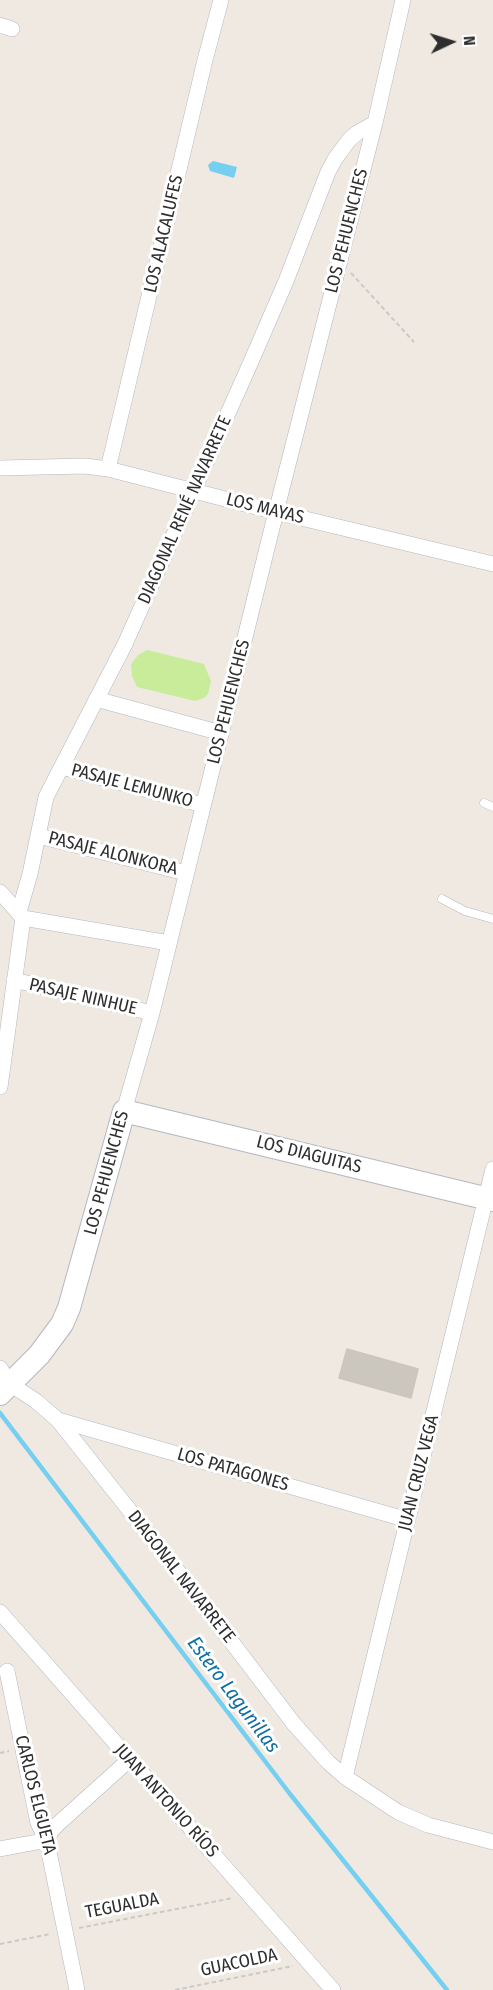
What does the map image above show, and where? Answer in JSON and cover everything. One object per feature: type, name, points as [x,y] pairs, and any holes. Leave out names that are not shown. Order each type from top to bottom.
[{"type":"street","name":"LOS ALACALUFES","points":[[108,469],[221,0]]},
{"type":"street","name":"LOS PEHUENCHES","points":[[3,1382],[49,1342],[62,1324],[69,1308],[152,1013],[375,123],[403,0]]},
{"type":"street","name":"DIAGONAL RENÉ NAVARRETE","points":[[21,915],[46,797],[125,644],[268,323],[328,172],[349,140],[375,123]]},
{"type":"street","name":"LOS MAYAS","points":[[0,468],[85,466],[108,469],[493,564]]},
{"type":"street","points":[[96,699],[221,733]]},
{"type":"street","name":"PASAJE LEMUNKO","points":[[62,767],[203,805]]},
{"type":"street","name":"PASAJE ALONKORA","points":[[39,836],[186,873]]},
{"type":"street","points":[[0,892],[21,915],[169,943]]},
{"type":"street","points":[[0,1087],[21,915]]},
{"type":"street","name":"PASAJE NINHUE","points":[[14,980],[152,1013]]},
{"type":"street","name":"LOS DIAGUITAS","points":[[124,1111],[489,1199]]},
{"type":"street","name":"JUAN CRUZ VEGA","points":[[345,1777],[489,1199],[493,1169]]},
{"type":"street","name":"DIAGONAL NAVARRETE","points":[[3,1382],[36,1401],[58,1420],[176,1569],[294,1724],[345,1777],[398,1812],[428,1825],[493,1842]]},
{"type":"street","name":"LOS PATAGONES","points":[[58,1420],[408,1520]]},
{"type":"street","name":"JUAN ANTONIO RÍOS","points":[[0,1612],[333,1990]]},
{"type":"street","name":"CARLOS ELGUETA","points":[[7,1671],[38,1823],[49,1837],[49,1852],[77,1990]]},
{"type":"street","points":[[0,1849],[37,1842],[49,1837],[58,1823],[129,1760]]},
{"type":"lane","points":[[484,803],[493,807]]},
{"type":"lane","points":[[442,899],[465,911],[493,919]]},
{"type":"path","points":[[340,260],[414,342]]},
{"type":"path","name":"TEGUALDA","points":[[0,1944],[249,1894]]},
{"type":"path","name":"GUACOLDA","points":[[175,1990],[309,1963]]},
{"type":"green space","points":[[147,650],[204,664],[211,681],[208,694],[195,701],[137,687],[132,676],[131,664],[138,655]]},
{"type":"water","points":[[213,161],[237,167],[234,178],[210,171],[208,165]]},
{"type":"building","points":[[347,1349],[418,1369],[411,1398],[339,1378]]},
{"type":"waterway","name":"Estero Lagunillas","points":[[0,1413],[290,1794],[447,1990]]}]
